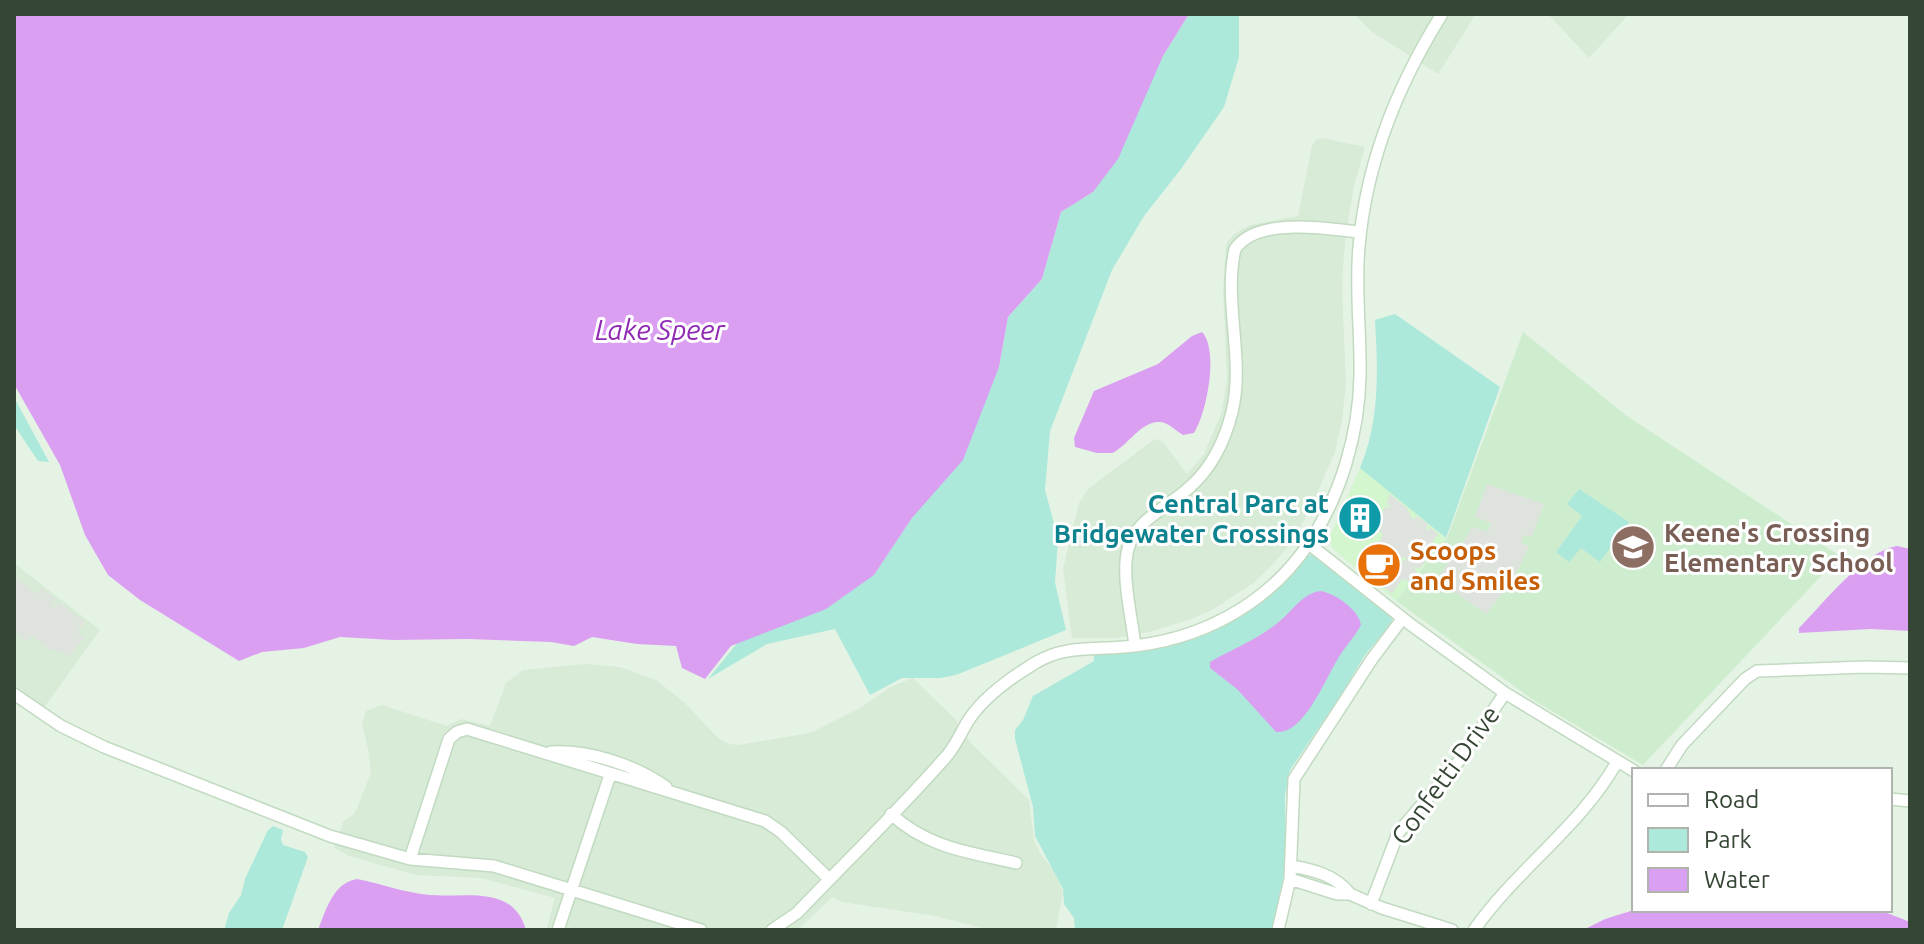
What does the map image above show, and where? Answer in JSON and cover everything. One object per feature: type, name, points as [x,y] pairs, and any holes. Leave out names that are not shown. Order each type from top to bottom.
[{"type":"street","points":[[772,930],[797,913],[949,754],[982,703],[1028,668],[1053,654],[1070,649],[1135,646],[1181,637],[1231,616],[1268,589],[1309,544],[1341,477],[1357,418],[1361,373],[1357,305],[1360,232],[1371,174],[1391,108],[1411,66],[1442,14]]},
{"type":"street","points":[[1135,646],[1126,572],[1129,545],[1142,525],[1188,490],[1206,469],[1221,443],[1231,414],[1237,374],[1233,300],[1235,249],[1247,238],[1283,228],[1360,232]]},
{"type":"street","points":[[1309,544],[1402,619],[1505,693],[1632,770]]},
{"type":"street","points":[[1278,930],[1291,872],[1292,791],[1296,773],[1402,619]]},
{"type":"street","points":[[1667,768],[1682,745],[1745,679],[1757,671],[1910,668]]},
{"type":"street","name":"Confetti Drive","points":[[1371,904],[1401,827],[1458,762],[1505,693]]},
{"type":"street","points":[[14,694],[61,726],[104,747],[309,828],[410,859],[486,864],[685,928],[701,930]]},
{"type":"street","points":[[410,859],[447,744],[457,732],[472,730],[770,824],[829,879]]},
{"type":"street","points":[[546,753],[572,753],[613,762],[643,773],[673,792]]},
{"type":"street","points":[[1474,930],[1506,890],[1580,815],[1617,762]]},
{"type":"street","points":[[558,930],[610,775]]},
{"type":"street","points":[[891,814],[910,831],[928,841],[1016,863]]},
{"type":"street","points":[[1291,872],[1337,894],[1350,894],[1371,904],[1452,930]]},
{"type":"shaded area","points":[[1354,14],[1476,14],[1438,74],[1371,31]]},
{"type":"shaded area","points":[[1548,14],[1629,14],[1589,58]]},
{"type":"shaded area","points":[[1322,138],[1365,147],[1354,186],[1345,241],[1342,286],[1346,384],[1342,420],[1335,452],[1309,512],[1290,544],[1274,563],[1255,582],[1212,610],[1149,632],[1117,638],[1072,638],[1063,569],[1079,503],[1089,488],[1155,439],[1163,442],[1187,474],[1204,454],[1222,411],[1227,380],[1223,291],[1226,244],[1234,234],[1250,225],[1298,216],[1312,146]]},
{"type":"shaded area","name":"Keene's Crossing Elementary School","points":[[1523,332],[1627,416],[1840,556],[1643,765],[1535,701],[1396,601],[1447,538]]},
{"type":"shaded area","name":"Central Parc at Bridgewater Crossings","points":[[1360,468],[1446,539],[1396,601],[1334,550],[1328,541]]},
{"type":"shaded area","points":[[1487,484],[1544,504],[1532,537],[1524,535],[1521,543],[1529,546],[1521,564],[1511,580],[1505,575],[1498,583],[1505,589],[1486,614],[1437,579],[1456,553],[1470,563],[1476,555],[1462,544],[1472,527],[1488,532],[1491,523],[1475,517]]},
{"type":"shaded area","points":[[1390,494],[1407,508],[1413,520],[1417,516],[1428,524],[1425,531],[1431,528],[1438,534],[1432,542],[1437,547],[1430,557],[1423,553],[1427,560],[1419,569],[1413,566],[1417,572],[1409,582],[1402,579],[1392,594],[1383,587],[1406,558],[1399,560],[1379,543],[1383,535],[1376,528],[1385,507],[1391,508],[1387,502]]},
{"type":"shaded area","points":[[14,563],[100,630],[43,709],[14,687]]},
{"type":"shaded area","points":[[14,576],[36,594],[41,588],[56,599],[51,606],[54,608],[59,602],[85,622],[77,632],[84,638],[68,657],[50,650],[32,636],[27,642],[14,631]]},
{"type":"shaded area","points":[[585,664],[620,667],[656,680],[685,703],[718,738],[738,745],[810,733],[860,708],[892,686],[913,678],[956,720],[970,742],[1029,800],[1034,840],[1063,892],[1056,930],[991,930],[935,916],[842,902],[832,897],[798,930],[546,930],[555,898],[481,878],[416,875],[349,856],[334,848],[343,822],[355,813],[371,773],[362,723],[366,711],[382,705],[447,726],[461,719],[490,726],[506,683],[523,670]]},
{"type":"green space","points":[[1189,14],[1239,14],[1239,57],[1224,107],[1144,216],[1112,270],[1050,431],[1045,490],[1058,538],[1055,583],[1066,630],[956,675],[902,678],[870,695],[835,629],[767,644],[708,679],[742,637],[874,575],[912,518],[999,367],[1008,317],[1042,279],[1061,212],[1093,192],[1163,56]]},
{"type":"green space","points":[[1395,314],[1500,387],[1446,538],[1360,468],[1374,413],[1377,376],[1375,320]]},
{"type":"green space","points":[[14,397],[49,462],[38,461],[14,425]]},
{"type":"green space","points":[[1579,489],[1629,522],[1600,562],[1581,548],[1569,562],[1556,552],[1582,516],[1567,504]]},
{"type":"green space","points":[[1313,554],[1391,615],[1392,622],[1365,655],[1290,770],[1285,795],[1285,865],[1271,930],[1075,930],[1074,918],[1064,904],[1063,889],[1035,836],[1033,807],[1015,739],[1015,730],[1033,696],[1094,661],[1094,652],[1156,648],[1217,630],[1252,608],[1305,556]]},
{"type":"green space","points":[[273,826],[283,830],[283,845],[305,852],[308,857],[282,930],[224,930],[268,830]]},
{"type":"water","name":"Lake Speer","points":[[14,14],[1189,14],[1163,56],[1118,159],[1093,192],[1061,212],[1042,279],[1008,317],[999,367],[963,460],[912,518],[874,575],[826,609],[731,646],[705,679],[682,668],[676,646],[592,637],[574,646],[551,642],[340,637],[304,648],[262,652],[239,661],[140,600],[108,575],[85,535],[60,465],[14,384]]},
{"type":"water","points":[[1202,332],[1210,352],[1209,381],[1203,411],[1194,433],[1183,435],[1167,424],[1154,422],[1112,453],[1097,453],[1075,447],[1074,438],[1094,391],[1158,364],[1192,336]]},
{"type":"water","points":[[1897,546],[1910,549],[1910,631],[1871,629],[1799,633],[1799,628],[1858,568],[1884,550]]},
{"type":"water","points":[[1321,591],[1346,604],[1361,625],[1304,716],[1286,731],[1276,732],[1237,689],[1210,668],[1210,662],[1264,633],[1304,598]]},
{"type":"water","points":[[357,879],[421,894],[486,896],[510,906],[520,915],[526,930],[318,930],[336,892]]},
{"type":"water","points":[[1632,911],[1885,912],[1910,922],[1910,930],[1583,930]]},
{"type":"place","name":"Central Parc at Bridgewater Crossings","points":[[1360,518]]},
{"type":"place","name":"Keene's Crossing Elementary School","points":[[1633,547]]},
{"type":"place","name":"Scoops and Smiles","points":[[1379,565]]}]
